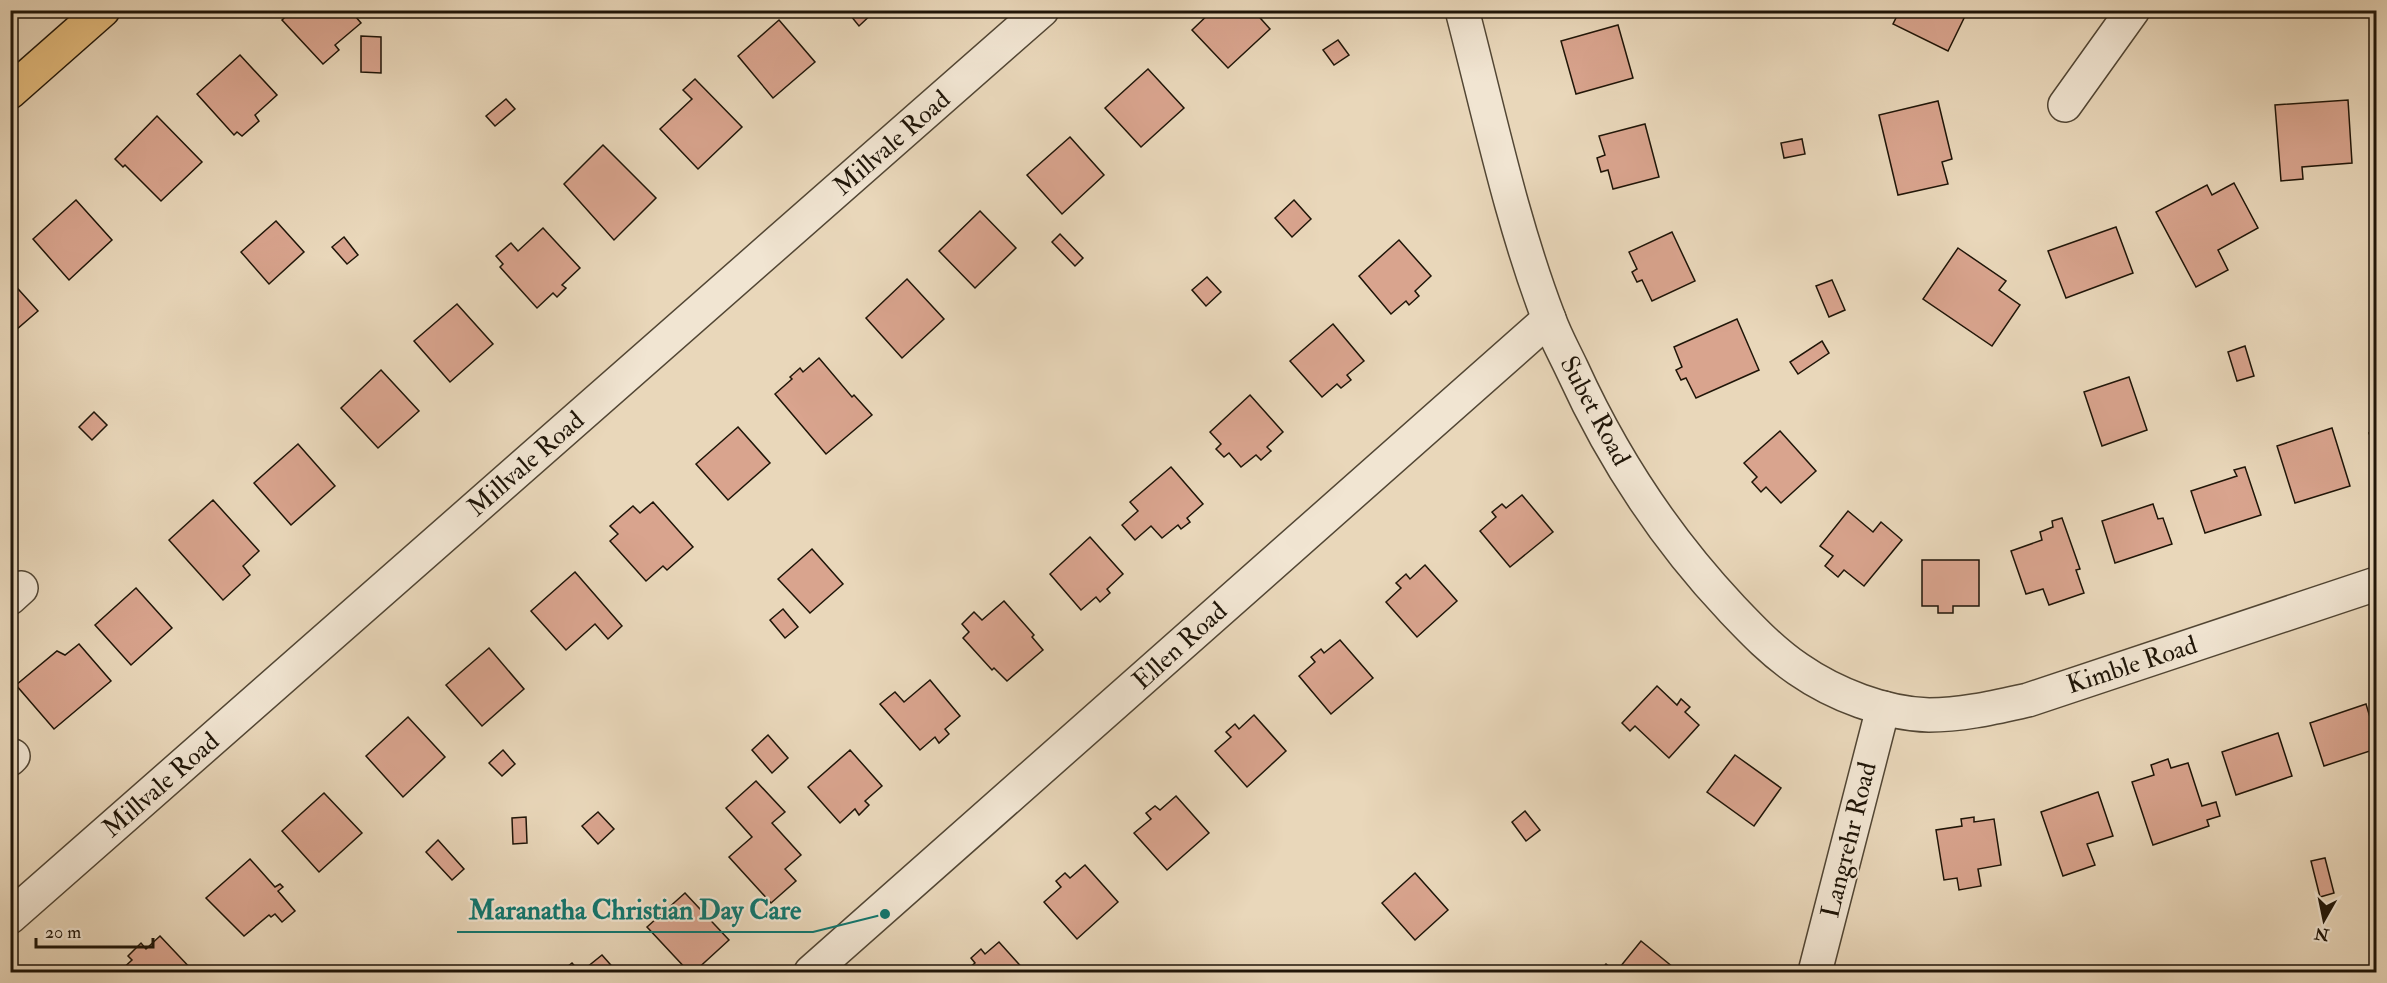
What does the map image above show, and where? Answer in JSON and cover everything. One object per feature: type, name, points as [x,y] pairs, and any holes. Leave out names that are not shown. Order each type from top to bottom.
[{"type":"main road","points":[[10,92],[103,10]]},
{"type":"street","name":"Millvale Road","points":[[10,917],[1042,10]]},
{"type":"street","name":"Subet Road","points":[[1462,10],[1510,198],[1549,319],[1596,421],[1650,510],[1705,581],[1761,639],[1799,670],[1838,691],[1882,708]]},
{"type":"street","points":[[2065,105],[2133,10]]},
{"type":"street","name":"Ellen Road","points":[[811,972],[1549,319]]},
{"type":"street","name":"Kimble Road","points":[[1882,708],[1928,715],[1978,711],[2028,700],[2376,584]]},
{"type":"street","name":"Langrehr Road","points":[[1815,972],[1882,708]]},
{"type":"building","points":[[293,10],[350,10],[361,23],[335,45],[339,50],[323,64],[282,20]]},
{"type":"building","points":[[846,10],[876,10],[859,26]]},
{"type":"building","points":[[1213,10],[1253,10],[1270,29],[1228,68],[1192,30]]},
{"type":"building","points":[[1900,10],[1968,10],[1948,51],[1893,24]]},
{"type":"building","points":[[779,20],[815,62],[773,98],[738,56]]},
{"type":"building","points":[[1618,25],[1633,78],[1576,94],[1561,41]]},
{"type":"building","points":[[361,36],[381,37],[381,73],[361,72]]},
{"type":"building","points":[[1338,40],[1349,55],[1334,65],[1323,50]]},
{"type":"building","points":[[240,55],[277,95],[255,115],[259,121],[242,136],[237,132],[234,135],[197,94]]},
{"type":"building","points":[[1148,69],[1184,108],[1141,147],[1105,108]]},
{"type":"building","points":[[695,79],[742,127],[698,169],[660,129],[692,99],[683,90]]},
{"type":"building","points":[[506,99],[515,109],[495,126],[486,116]]},
{"type":"building","points":[[2348,100],[2352,163],[2302,167],[2303,179],[2281,181],[2275,105]]},
{"type":"building","points":[[1938,101],[1952,159],[1942,162],[1948,184],[1898,195],[1879,115]]},
{"type":"building","points":[[157,116],[202,162],[161,201],[125,165],[123,167],[115,159]]},
{"type":"building","points":[[1645,124],[1659,177],[1613,189],[1608,170],[1601,172],[1597,158],[1605,155],[1599,136]]},
{"type":"building","points":[[1070,137],[1104,175],[1062,214],[1027,175]]},
{"type":"building","points":[[1802,139],[1805,154],[1784,158],[1781,143]]},
{"type":"building","points":[[603,145],[656,198],[614,240],[564,184]]},
{"type":"building","points":[[2234,183],[2258,228],[2218,250],[2228,270],[2196,287],[2156,212],[2207,185],[2212,195]]},
{"type":"building","points":[[76,200],[112,240],[69,280],[33,239]]},
{"type":"building","points":[[1294,200],[1311,219],[1292,237],[1275,218]]},
{"type":"building","points":[[980,211],[1016,248],[975,288],[939,251]]},
{"type":"building","points":[[276,221],[304,252],[269,284],[241,252]]},
{"type":"building","points":[[2116,227],[2133,273],[2066,298],[2048,251]]},
{"type":"building","points":[[543,228],[580,268],[562,285],[566,288],[557,297],[553,293],[537,308],[500,267],[503,264],[496,256],[511,243],[518,251]]},
{"type":"building","points":[[1672,232],[1695,281],[1652,301],[1642,280],[1637,282],[1632,272],[1637,269],[1629,252]]},
{"type":"building","points":[[1060,234],[1083,258],[1075,266],[1052,242]]},
{"type":"building","points":[[344,237],[358,255],[347,264],[332,247]]},
{"type":"building","points":[[1399,240],[1431,276],[1415,291],[1419,296],[1409,305],[1406,301],[1391,314],[1359,276]]},
{"type":"building","points":[[1958,248],[2006,281],[1999,290],[2020,305],[1992,346],[1923,299]]},
{"type":"building","points":[[1207,277],[1221,292],[1206,306],[1192,290]]},
{"type":"building","points":[[907,279],[944,319],[902,358],[866,318]]},
{"type":"building","points":[[10,280],[38,311],[10,335]]},
{"type":"building","points":[[1832,280],[1845,310],[1829,317],[1816,286]]},
{"type":"building","points":[[457,304],[493,344],[450,382],[414,341]]},
{"type":"building","points":[[1737,319],[1759,370],[1696,398],[1686,378],[1681,380],[1676,370],[1682,367],[1674,347]]},
{"type":"building","points":[[1333,324],[1364,361],[1347,375],[1351,380],[1341,388],[1337,384],[1322,397],[1290,361]]},
{"type":"building","points":[[1822,341],[1829,353],[1798,374],[1790,362]]},
{"type":"building","points":[[2245,346],[2254,376],[2237,381],[2228,352]]},
{"type":"building","points":[[819,358],[852,397],[854,395],[872,415],[826,454],[775,394],[792,379],[790,377],[800,368],[803,372]]},
{"type":"building","points":[[381,370],[419,411],[378,448],[341,408]]},
{"type":"building","points":[[2129,377],[2147,430],[2102,446],[2084,392]]},
{"type":"building","points":[[1250,395],[1283,432],[1267,447],[1271,451],[1261,460],[1256,455],[1241,467],[1229,453],[1224,457],[1216,449],[1221,444],[1210,432]]},
{"type":"building","points":[[94,412],[107,425],[92,440],[79,427]]},
{"type":"building","points":[[738,427],[770,463],[728,500],[696,464]]},
{"type":"building","points":[[2332,428],[2350,486],[2295,503],[2277,446]]},
{"type":"building","points":[[2376,430],[2376,453],[2369,433]]},
{"type":"building","points":[[1780,431],[1816,471],[1781,503],[1766,487],[1761,492],[1752,482],[1757,477],[1744,463]]},
{"type":"building","points":[[298,444],[335,486],[291,525],[254,483]]},
{"type":"building","points":[[1171,467],[1203,504],[1187,518],[1190,522],[1181,529],[1178,525],[1162,538],[1151,526],[1135,540],[1122,525],[1138,511],[1130,502]]},
{"type":"building","points":[[2245,467],[2261,515],[2205,533],[2191,491],[2237,476],[2234,470]]},
{"type":"building","points":[[1522,495],[1553,532],[1510,567],[1480,531],[1496,517],[1492,512],[1502,504],[1506,508]]},
{"type":"building","points":[[213,500],[259,551],[243,566],[250,575],[223,600],[169,540]]},
{"type":"building","points":[[653,502],[693,547],[667,570],[663,566],[646,581],[610,541],[618,534],[610,526],[633,506],[640,513]]},
{"type":"building","points":[[2153,504],[2158,519],[2163,518],[2172,544],[2115,563],[2102,521]]},
{"type":"building","points":[[1848,511],[1873,532],[1881,522],[1902,540],[1864,586],[1844,570],[1838,577],[1825,566],[1833,556],[1820,546]]},
{"type":"building","points":[[2062,518],[2080,569],[2076,570],[2084,593],[2049,605],[2043,589],[2026,594],[2011,551],[2042,540],[2040,532],[2053,527],[2052,521]]},
{"type":"building","points":[[1090,537],[1123,574],[1107,589],[1110,593],[1100,602],[1096,597],[1081,610],[1050,574]]},
{"type":"building","points":[[812,549],[843,584],[810,613],[778,579]]},
{"type":"building","points":[[1922,560],[1979,560],[1979,606],[1953,606],[1953,613],[1938,613],[1938,606],[1922,606]]},
{"type":"building","points":[[1425,565],[1457,601],[1417,637],[1386,602],[1401,588],[1396,583],[1406,574],[1410,579]]},
{"type":"building","points":[[575,572],[622,626],[608,639],[595,624],[566,650],[531,611]]},
{"type":"building","points":[[136,588],[172,628],[131,665],[95,625]]},
{"type":"building","points":[[1004,601],[1034,635],[1032,637],[1043,650],[1007,681],[994,668],[992,670],[963,638],[969,632],[962,624],[974,612],[982,620]]},
{"type":"building","points":[[783,609],[798,627],[785,638],[770,620]]},
{"type":"building","points":[[1340,640],[1373,678],[1331,714],[1299,676],[1315,662],[1311,657],[1321,649],[1324,653]]},
{"type":"building","points":[[79,644],[111,681],[54,729],[16,685],[57,651],[65,655]]},
{"type":"building","points":[[489,648],[524,689],[482,726],[446,685]]},
{"type":"building","points":[[930,680],[960,716],[945,729],[949,734],[939,743],[935,737],[920,750],[880,704],[895,692],[904,702]]},
{"type":"building","points":[[1657,686],[1677,705],[1681,699],[1690,707],[1685,712],[1699,725],[1669,758],[1635,726],[1630,731],[1622,723]]},
{"type":"building","points":[[2366,704],[2376,737],[2376,749],[2324,766],[2310,723]]},
{"type":"building","points":[[1254,715],[1286,751],[1247,787],[1215,751],[1231,737],[1226,732],[1235,724],[1239,729]]},
{"type":"building","points":[[408,717],[445,757],[403,797],[366,756]]},
{"type":"building","points":[[2278,733],[2292,776],[2236,795],[2222,752]]},
{"type":"building","points":[[768,735],[788,758],[772,773],[752,750]]},
{"type":"building","points":[[503,750],[515,764],[502,776],[489,763]]},
{"type":"building","points":[[850,750],[882,786],[865,801],[869,805],[859,815],[855,809],[840,823],[808,787]]},
{"type":"building","points":[[1735,755],[1781,788],[1754,826],[1707,792]]},
{"type":"building","points":[[2168,759],[2171,768],[2188,763],[2202,806],[2216,802],[2220,816],[2207,820],[2209,826],[2153,845],[2132,782],[2154,775],[2151,765]]},
{"type":"building","points":[[756,781],[785,812],[772,823],[801,855],[785,869],[796,881],[771,903],[729,857],[752,837],[726,808]]},
{"type":"building","points":[[2098,792],[2113,836],[2087,844],[2095,865],[2063,876],[2041,812]]},
{"type":"building","points":[[324,793],[362,833],[319,872],[282,831]]},
{"type":"building","points":[[1176,796],[1209,833],[1167,870],[1134,833],[1151,819],[1146,813],[1155,806],[1160,810]]},
{"type":"building","points":[[1525,811],[1540,830],[1526,841],[1512,822]]},
{"type":"building","points":[[598,812],[614,829],[598,844],[582,826]]},
{"type":"building","points":[[526,817],[527,843],[513,844],[512,818]]},
{"type":"building","points":[[1974,817],[1974,822],[1994,819],[2001,865],[1978,869],[1981,886],[1959,890],[1957,878],[1944,880],[1936,830],[1962,826],[1961,819]]},
{"type":"building","points":[[438,840],[464,869],[452,880],[426,852]]},
{"type":"building","points":[[2325,858],[2334,893],[2320,897],[2311,861]]},
{"type":"building","points":[[250,859],[275,887],[280,884],[283,887],[278,891],[295,911],[282,922],[275,914],[271,917],[269,915],[244,936],[206,898]]},
{"type":"building","points":[[1085,865],[1118,902],[1077,939],[1044,902],[1061,887],[1056,881],[1065,873],[1070,878]]},
{"type":"building","points":[[1415,873],[1448,910],[1415,940],[1382,903]]},
{"type":"building","points":[[685,893],[729,940],[694,972],[689,972],[647,927]]},
{"type":"building","points":[[160,936],[194,972],[119,972],[132,960],[128,956],[141,943],[146,949]]},
{"type":"building","points":[[1641,941],[1679,972],[1616,972]]},
{"type":"building","points":[[999,942],[1026,972],[964,972],[975,963],[971,958],[981,949],[985,954]]},
{"type":"building","points":[[602,955],[617,972],[581,972]]},
{"type":"building","points":[[572,963],[580,972],[561,972]]},
{"type":"building","points":[[1606,964],[1616,972],[1599,972]]},
{"type":"place","name":"Maranatha Christian Day Care","points":[[885,914]]}]
